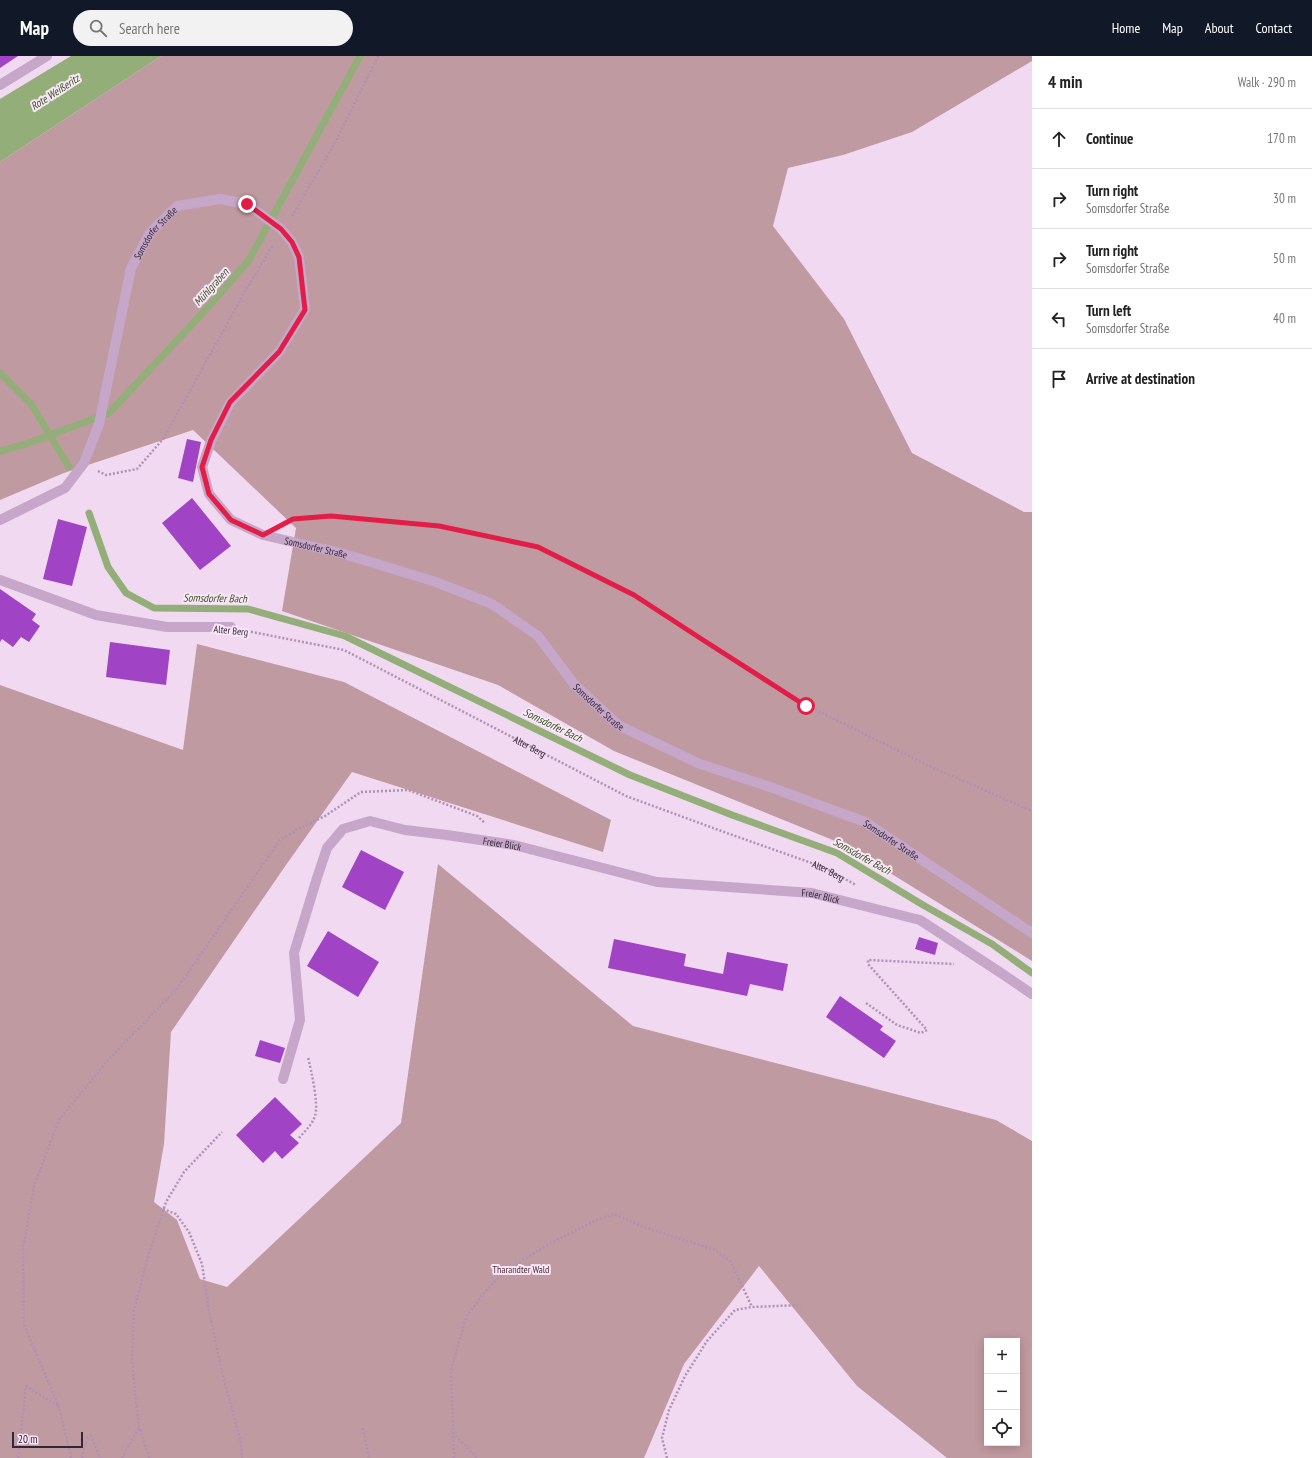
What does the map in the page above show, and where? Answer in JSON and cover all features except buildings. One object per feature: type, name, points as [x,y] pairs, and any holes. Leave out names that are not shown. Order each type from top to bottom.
[{"type":"street","points":[[0,85],[47,56]]},
{"type":"street","name":"Somsdorfer Straße","points":[[0,520],[65,488],[84,463],[98,424],[131,268],[150,233],[177,206],[220,199],[247,204],[281,229],[292,242],[299,257],[305,310],[279,352],[230,402],[211,440],[202,467],[209,494],[231,520],[263,535],[340,553],[436,582],[492,604],[538,636],[574,684],[618,725],[700,764],[773,788],[866,822],[1032,933]]},
{"type":"street","name":"Alter Berg","points":[[0,580],[96,614],[167,627],[231,627]]},
{"type":"street","name":"Freier Blick","points":[[283,1079],[300,1020],[294,953],[327,848],[343,829],[370,821],[405,830],[514,845],[657,882],[812,893],[920,920],[1032,994]]},
{"type":"path","points":[[291,217],[336,141],[378,56]]},
{"type":"path","points":[[94,469],[106,475],[137,469],[163,439],[242,297],[274,244]]},
{"type":"path","points":[[263,535],[293,519],[331,516],[439,526],[538,547],[634,595],[806,706],[928,765],[1032,811]]},
{"type":"path","name":"Alter Berg","points":[[231,627],[344,650],[626,796],[823,867],[858,886]]},
{"type":"path","points":[[71,1458],[59,1406],[24,1325],[23,1249],[34,1186],[59,1120],[108,1060],[176,990],[280,840],[296,830],[325,816],[361,792],[408,790],[477,816],[489,826]]},
{"type":"path","points":[[866,1003],[897,1025],[921,1033],[927,1030],[868,964],[868,960],[955,964]]},
{"type":"path","points":[[299,1138],[312,1124],[316,1114],[314,1081],[307,1055]]},
{"type":"path","points":[[149,1458],[140,1426],[132,1358],[134,1310],[148,1256],[163,1208],[184,1172],[222,1132]]},
{"type":"path","points":[[163,1208],[176,1214],[189,1232],[202,1264],[212,1325],[222,1372],[241,1444],[242,1458]]},
{"type":"path","points":[[454,1458],[451,1370],[466,1317],[484,1293],[505,1271],[549,1244],[594,1221],[614,1214],[644,1227],[715,1250],[731,1262],[752,1307]]},
{"type":"path","points":[[667,1458],[662,1438],[669,1410],[684,1376],[707,1340],[735,1310],[752,1307],[801,1305]]},
{"type":"path","points":[[18,1458],[26,1386],[59,1406]]},
{"type":"path","points":[[122,1458],[140,1426]]},
{"type":"path","points":[[363,1428],[369,1458]]},
{"type":"path","points":[[453,1432],[477,1458]]},
{"type":"path","points":[[82,1458],[87,1438],[91,1436],[100,1458]]},
{"type":"green space","points":[[161,56],[1032,56],[1032,61],[912,132],[843,155],[788,168],[773,226],[844,319],[912,453],[1024,512],[1032,512],[1032,961],[845,845],[614,751],[498,685],[282,611],[296,528],[193,430],[64,473],[0,500],[0,162]]},
{"type":"green space","name":"Tharandter Wald","points":[[197,644],[344,682],[611,820],[603,852],[352,772],[171,1032],[164,1144],[154,1202],[177,1220],[200,1279],[227,1287],[401,1123],[438,864],[633,1026],[996,1120],[1032,1141],[1032,1458],[947,1458],[857,1386],[759,1266],[684,1364],[644,1458],[0,1458],[0,685],[183,750]]},
{"type":"water","name":"Rote Weißeritz","points":[[71,56],[161,56],[0,162],[0,99]]},
{"type":"waterway","name":"Mühlgraben","points":[[0,451],[26,444],[109,413],[211,304],[249,260],[360,56]]},
{"type":"waterway","name":"Somsdorfer Bach","points":[[0,373],[31,404],[69,467]]},
{"type":"waterway","name":"Somsdorfer Bach","points":[[89,513],[108,567],[126,593],[154,608],[248,609],[345,636],[630,775],[732,815],[837,853],[923,905],[992,944],[1032,973]]},
{"type":"route","points":[[247,204],[281,229],[292,242],[299,257],[305,310],[279,352],[230,402],[211,440],[202,467],[209,494],[231,520],[263,535],[293,519],[331,516],[439,526],[538,547],[634,595],[806,706]]}]
